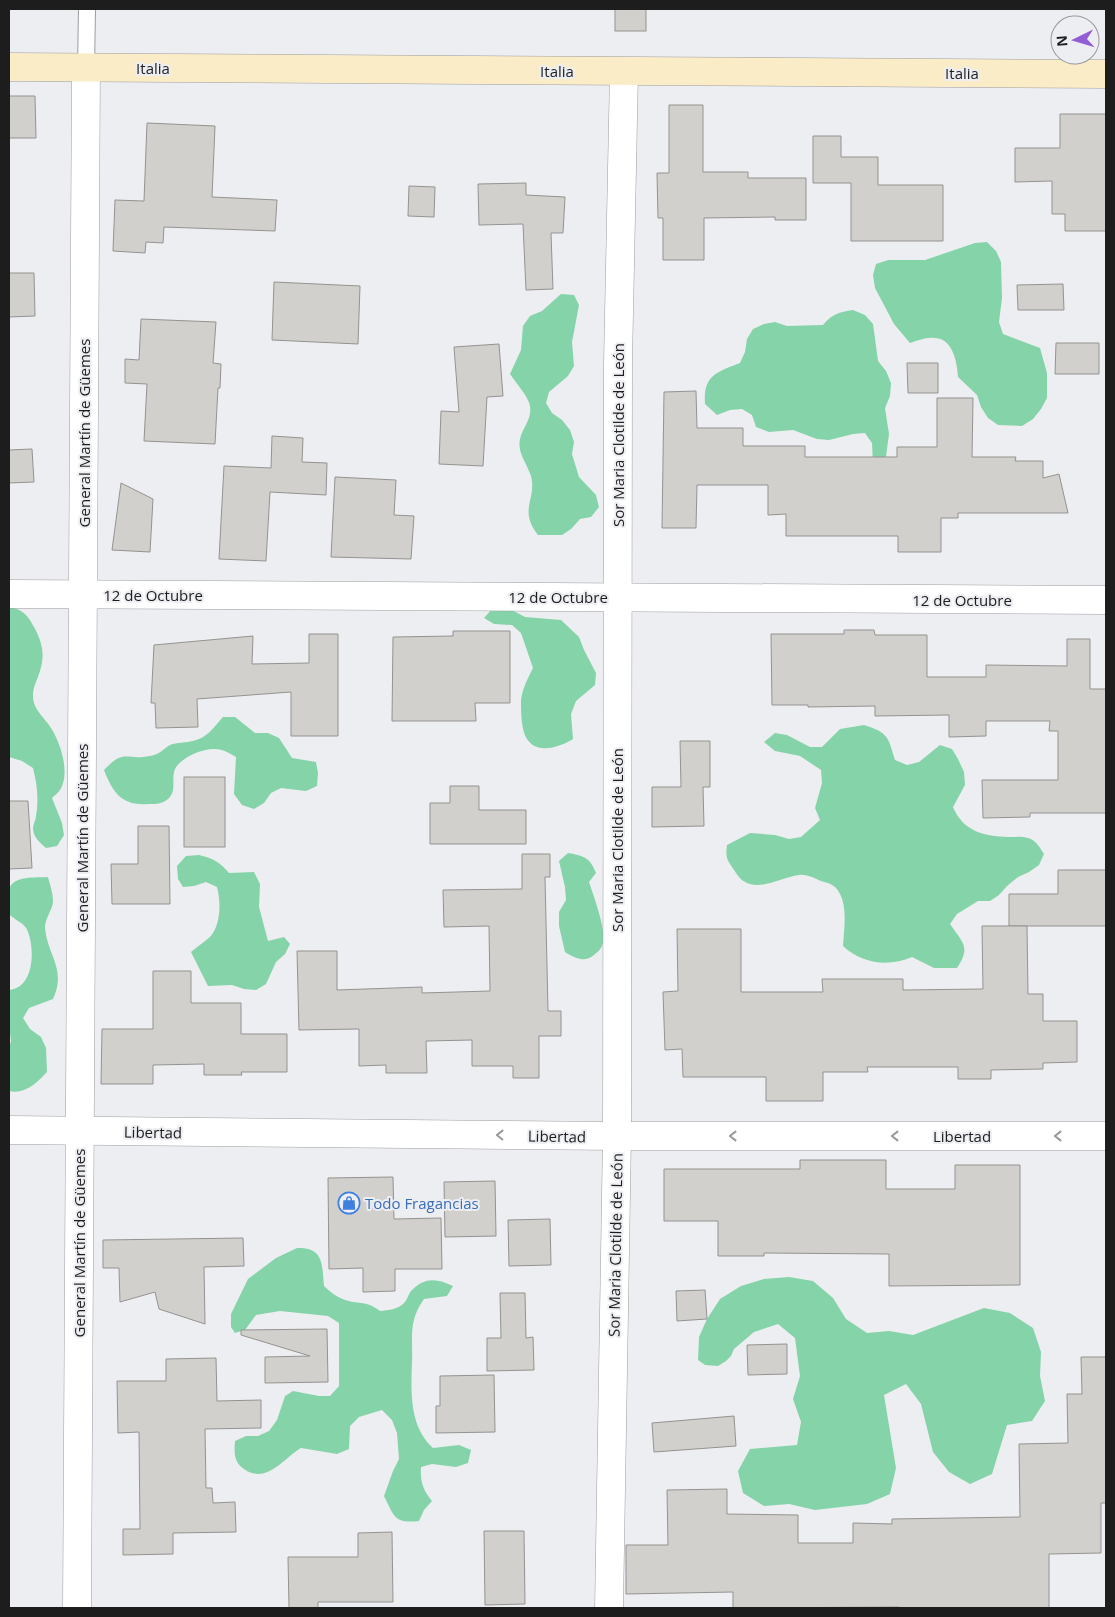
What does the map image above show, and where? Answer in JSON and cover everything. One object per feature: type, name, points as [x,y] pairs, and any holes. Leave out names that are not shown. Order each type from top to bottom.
[{"type":"street","name":"Italia","points":[[9,67],[1106,74]]},
{"type":"street","name":"General Martín de Güemes","points":[[77,1608],[86,68]]},
{"type":"street","name":"Sor Maria Clotilde de León","points":[[609,1608],[617,1136],[618,362],[624,72]]},
{"type":"street","name":"12 de Octubre","points":[[9,594],[1106,600]]},
{"type":"street","name":"Libertad","points":[[9,1130],[617,1136],[1106,1136]]},
{"type":"lane","points":[[86,68],[87,9]]},
{"type":"green space","points":[[987,242],[996,251],[1001,262],[1002,298],[999,322],[1003,334],[1040,348],[1047,373],[1047,398],[1033,419],[1022,426],[998,425],[988,418],[981,407],[977,395],[958,377],[955,358],[950,346],[940,339],[934,338],[910,343],[894,324],[875,288],[873,275],[876,264],[888,260],[925,260],[975,243]]},
{"type":"green space","points":[[561,294],[574,295],[579,305],[572,342],[574,366],[568,376],[549,392],[546,403],[552,413],[562,420],[570,430],[574,442],[572,454],[579,477],[596,495],[599,507],[591,517],[580,519],[562,535],[538,535],[529,518],[532,492],[531,476],[519,444],[521,434],[529,419],[530,406],[510,374],[521,350],[523,326],[530,316],[542,311]]},
{"type":"green space","points":[[853,310],[865,315],[873,324],[878,361],[886,371],[891,383],[890,396],[885,408],[889,434],[884,472],[873,466],[872,443],[865,433],[829,440],[817,439],[793,430],[769,432],[756,427],[752,415],[742,409],[730,410],[717,415],[705,404],[706,387],[709,381],[718,372],[740,363],[745,352],[747,339],[753,329],[775,322],[787,326],[823,325],[836,314]]},
{"type":"green space","points":[[504,606],[525,617],[561,620],[579,637],[596,673],[595,685],[576,701],[571,714],[573,739],[562,745],[549,748],[537,747],[531,744],[525,735],[521,701],[524,688],[533,668],[521,633],[512,625],[494,624],[484,618],[492,609]]},
{"type":"green space","points":[[9,607],[21,611],[27,616],[40,641],[42,662],[33,698],[37,709],[53,731],[63,757],[63,783],[60,790],[52,798],[62,823],[64,835],[57,846],[46,848],[37,839],[33,831],[36,819],[37,798],[33,768],[22,761],[9,757]]},
{"type":"green space","points":[[223,717],[235,717],[255,733],[268,733],[279,738],[292,758],[316,762],[318,773],[317,786],[306,791],[281,788],[271,793],[264,803],[254,809],[242,805],[234,794],[236,757],[223,750],[215,749],[197,752],[176,767],[171,795],[162,803],[131,803],[120,796],[111,785],[104,770],[117,759],[121,757],[150,756],[159,753],[173,744],[198,740],[210,732]]},
{"type":"green space","points":[[864,725],[883,734],[889,741],[895,760],[907,765],[919,762],[940,745],[952,749],[964,772],[965,785],[953,807],[962,822],[975,831],[990,835],[1031,839],[1044,854],[1039,865],[1018,877],[999,895],[990,901],[978,901],[957,914],[950,924],[964,945],[964,955],[957,968],[934,968],[912,957],[885,963],[859,957],[843,946],[844,907],[839,893],[834,886],[810,876],[802,875],[765,884],[749,884],[742,880],[728,860],[726,854],[727,845],[750,833],[775,835],[789,839],[801,837],[820,820],[815,808],[822,783],[821,770],[800,756],[775,751],[764,742],[775,733],[787,735],[810,747],[822,747],[840,729]]},
{"type":"green space","points":[[568,853],[586,858],[596,873],[589,882],[599,913],[604,938],[600,950],[587,959],[576,958],[565,952],[559,926],[559,912],[566,900],[559,861]]},
{"type":"green space","points":[[199,855],[216,861],[229,873],[254,872],[260,884],[259,907],[268,941],[284,937],[290,944],[285,954],[276,962],[266,984],[256,990],[232,985],[208,986],[191,952],[214,932],[219,913],[217,887],[206,882],[183,887],[178,879],[177,866],[186,856]]},
{"type":"green space","points":[[48,877],[53,901],[45,927],[46,937],[57,970],[57,988],[53,999],[29,1008],[23,1018],[30,1029],[41,1037],[46,1048],[47,1072],[35,1084],[25,1090],[9,1091],[9,1048],[11,1041],[9,990],[17,988],[24,983],[28,976],[31,967],[32,948],[27,929],[9,914],[8,893],[11,885],[20,880]]},
{"type":"green space","points":[[297,1248],[306,1248],[317,1254],[322,1264],[324,1286],[331,1292],[345,1300],[367,1304],[380,1311],[400,1306],[406,1301],[416,1286],[426,1281],[442,1281],[453,1286],[447,1296],[424,1299],[413,1322],[411,1385],[413,1408],[419,1429],[433,1448],[459,1445],[471,1450],[468,1463],[456,1467],[432,1464],[421,1467],[423,1485],[432,1501],[424,1510],[419,1521],[400,1520],[390,1509],[384,1496],[399,1459],[397,1433],[392,1420],[382,1410],[359,1417],[350,1426],[349,1449],[337,1454],[301,1448],[274,1468],[260,1474],[244,1469],[236,1460],[235,1441],[246,1436],[258,1436],[269,1431],[277,1420],[285,1396],[293,1391],[330,1396],[339,1386],[339,1323],[328,1316],[280,1311],[256,1315],[245,1330],[235,1333],[231,1327],[231,1314],[248,1279],[276,1258]]},
{"type":"green space","points":[[789,1277],[813,1281],[833,1298],[846,1319],[867,1333],[889,1331],[913,1335],[984,1308],[1010,1313],[1033,1328],[1041,1352],[1040,1376],[1045,1401],[1032,1421],[1007,1425],[992,1474],[970,1484],[949,1472],[933,1452],[921,1404],[906,1384],[884,1395],[896,1468],[890,1494],[867,1504],[815,1510],[789,1504],[764,1506],[743,1493],[738,1471],[750,1449],[797,1445],[801,1422],[793,1399],[800,1376],[795,1338],[778,1324],[754,1332],[734,1349],[726,1361],[718,1366],[705,1365],[698,1360],[699,1337],[707,1319],[720,1299],[741,1286],[764,1279]]},
{"type":"building","points":[[615,9],[646,9],[646,31],[615,31]]},
{"type":"building","points":[[9,96],[35,96],[36,138],[9,138]]},
{"type":"building","points":[[669,105],[703,105],[703,172],[748,172],[748,178],[806,178],[806,220],[775,220],[775,217],[704,218],[704,260],[663,260],[663,218],[658,218],[657,173],[669,173]]},
{"type":"building","points":[[1060,114],[1106,114],[1106,231],[1065,231],[1065,214],[1052,214],[1052,181],[1015,182],[1015,148],[1060,148]]},
{"type":"building","points":[[147,123],[215,126],[212,197],[277,200],[275,231],[164,227],[163,243],[146,242],[145,253],[113,251],[115,200],[144,201]]},
{"type":"building","points":[[813,136],[841,136],[841,157],[878,157],[878,185],[943,185],[943,241],[851,241],[851,183],[813,183]]},
{"type":"building","points":[[526,183],[526,195],[565,197],[563,233],[551,233],[553,289],[526,290],[523,224],[479,225],[478,184]]},
{"type":"building","points":[[409,186],[435,187],[434,217],[408,216]]},
{"type":"building","points":[[9,273],[34,273],[35,316],[9,317]]},
{"type":"building","points":[[274,282],[360,286],[358,344],[272,340]]},
{"type":"building","points":[[1063,284],[1064,310],[1018,310],[1017,285]]},
{"type":"building","points":[[141,319],[216,322],[213,363],[221,364],[215,444],[144,441],[147,384],[125,383],[125,359],[139,360]]},
{"type":"building","points":[[1056,343],[1099,343],[1099,374],[1055,374]]},
{"type":"building","points":[[499,344],[503,396],[487,397],[483,466],[439,464],[441,411],[459,412],[454,347]]},
{"type":"building","points":[[907,363],[938,363],[938,393],[908,393]]},
{"type":"building","points":[[696,391],[697,428],[743,428],[743,446],[805,446],[805,457],[897,457],[897,447],[937,447],[937,398],[973,398],[972,457],[1016,457],[1015,461],[1043,461],[1043,478],[1059,474],[1068,513],[958,513],[958,518],[941,518],[941,552],[898,552],[898,536],[786,536],[786,514],[768,515],[768,485],[697,485],[696,528],[662,528],[664,392]]},
{"type":"building","points":[[272,436],[303,438],[302,462],[327,463],[326,495],[270,492],[266,561],[219,559],[224,466],[271,468]]},
{"type":"building","points":[[32,449],[34,482],[9,483],[9,450]]},
{"type":"building","points":[[335,477],[396,480],[394,515],[414,516],[411,559],[331,557]]},
{"type":"building","points":[[121,483],[153,499],[150,552],[112,550]]},
{"type":"building","points":[[844,630],[874,630],[875,635],[927,635],[927,677],[986,677],[986,665],[1067,666],[1067,639],[1090,639],[1090,689],[1106,689],[1106,813],[1030,813],[1030,817],[983,818],[982,780],[1058,780],[1058,731],[1049,731],[1050,721],[986,721],[986,736],[949,737],[949,715],[875,716],[875,706],[808,707],[808,705],[772,705],[771,634],[844,634]]},
{"type":"building","points":[[453,631],[510,631],[510,703],[475,703],[476,721],[392,721],[393,637],[453,636]]},
{"type":"building","points":[[309,634],[338,634],[338,736],[291,736],[291,692],[197,699],[198,727],[156,728],[155,703],[151,703],[154,645],[253,636],[252,664],[309,663]]},
{"type":"building","points":[[680,741],[710,741],[710,787],[703,787],[704,826],[652,827],[652,787],[681,787]]},
{"type":"building","points":[[184,777],[225,777],[225,847],[184,847]]},
{"type":"building","points":[[450,786],[479,786],[479,810],[526,810],[526,844],[430,844],[430,803],[450,803]]},
{"type":"building","points":[[9,801],[28,801],[32,868],[9,869]]},
{"type":"building","points":[[138,826],[169,826],[170,904],[112,904],[111,864],[138,864]]},
{"type":"building","points":[[522,854],[550,854],[550,877],[545,877],[548,1011],[561,1011],[561,1036],[539,1036],[539,1078],[513,1078],[513,1066],[472,1066],[472,1040],[426,1041],[427,1073],[386,1073],[386,1065],[359,1066],[359,1029],[299,1030],[297,951],[337,951],[337,990],[422,987],[422,993],[490,991],[489,926],[444,927],[443,890],[522,889]]},
{"type":"building","points":[[1058,870],[1106,870],[1106,926],[1009,926],[1009,894],[1058,894]]},
{"type":"building","points":[[982,926],[1027,926],[1028,994],[1043,994],[1043,1021],[1077,1021],[1077,1062],[1043,1063],[1043,1069],[991,1070],[991,1079],[958,1079],[958,1067],[867,1067],[868,1072],[823,1072],[823,1101],[766,1101],[766,1077],[683,1077],[682,1049],[665,1050],[663,992],[678,991],[677,929],[741,929],[741,992],[823,992],[822,979],[903,979],[903,990],[983,989]]},
{"type":"building","points":[[153,971],[191,971],[191,1003],[241,1003],[241,1034],[287,1034],[287,1072],[241,1072],[242,1075],[204,1075],[204,1064],[153,1065],[153,1084],[101,1084],[102,1029],[153,1029]]},
{"type":"building","points":[[800,1160],[886,1160],[886,1189],[955,1189],[955,1165],[1020,1165],[1020,1285],[889,1286],[889,1254],[764,1253],[764,1256],[718,1256],[718,1221],[664,1221],[664,1169],[800,1169]]},
{"type":"building","points":[[393,1177],[394,1219],[441,1218],[442,1269],[395,1269],[395,1291],[363,1292],[363,1268],[329,1269],[328,1178]]},
{"type":"building","points":[[495,1181],[496,1236],[445,1237],[444,1182]]},
{"type":"building","points":[[550,1219],[551,1265],[509,1266],[508,1220]]},
{"type":"building","points":[[243,1238],[244,1266],[204,1267],[205,1324],[159,1309],[155,1292],[120,1302],[119,1268],[103,1268],[103,1240]]},
{"type":"building","points":[[705,1290],[707,1319],[677,1321],[676,1291]]},
{"type":"building","points":[[500,1293],[525,1293],[526,1338],[533,1337],[534,1370],[487,1371],[487,1338],[501,1338]]},
{"type":"building","points":[[327,1329],[328,1382],[265,1383],[265,1357],[310,1356],[241,1335],[241,1330]]},
{"type":"building","points":[[787,1344],[787,1374],[748,1375],[747,1345]]},
{"type":"building","points":[[1081,1357],[1106,1357],[1106,1503],[1101,1503],[1101,1553],[1049,1554],[1049,1608],[733,1608],[733,1592],[626,1594],[626,1545],[668,1545],[667,1490],[727,1489],[727,1514],[798,1515],[798,1543],[853,1543],[853,1523],[892,1524],[892,1519],[1020,1517],[1019,1444],[1068,1443],[1067,1394],[1082,1394]]},
{"type":"building","points":[[216,1358],[217,1401],[261,1400],[261,1428],[205,1429],[206,1488],[212,1488],[213,1503],[235,1502],[236,1532],[173,1533],[173,1554],[123,1555],[123,1529],[140,1529],[139,1432],[118,1433],[117,1381],[166,1381],[166,1359]]},
{"type":"building","points":[[494,1375],[495,1432],[436,1433],[436,1406],[440,1406],[440,1376]]},
{"type":"building","points":[[734,1416],[736,1446],[654,1452],[652,1423]]},
{"type":"building","points":[[484,1531],[524,1531],[525,1604],[485,1605]]},
{"type":"building","points":[[392,1532],[393,1602],[318,1602],[318,1608],[289,1608],[288,1557],[358,1557],[358,1533]]},
{"type":"place","name":"Todo Fragancias","points":[[349,1203]]}]
